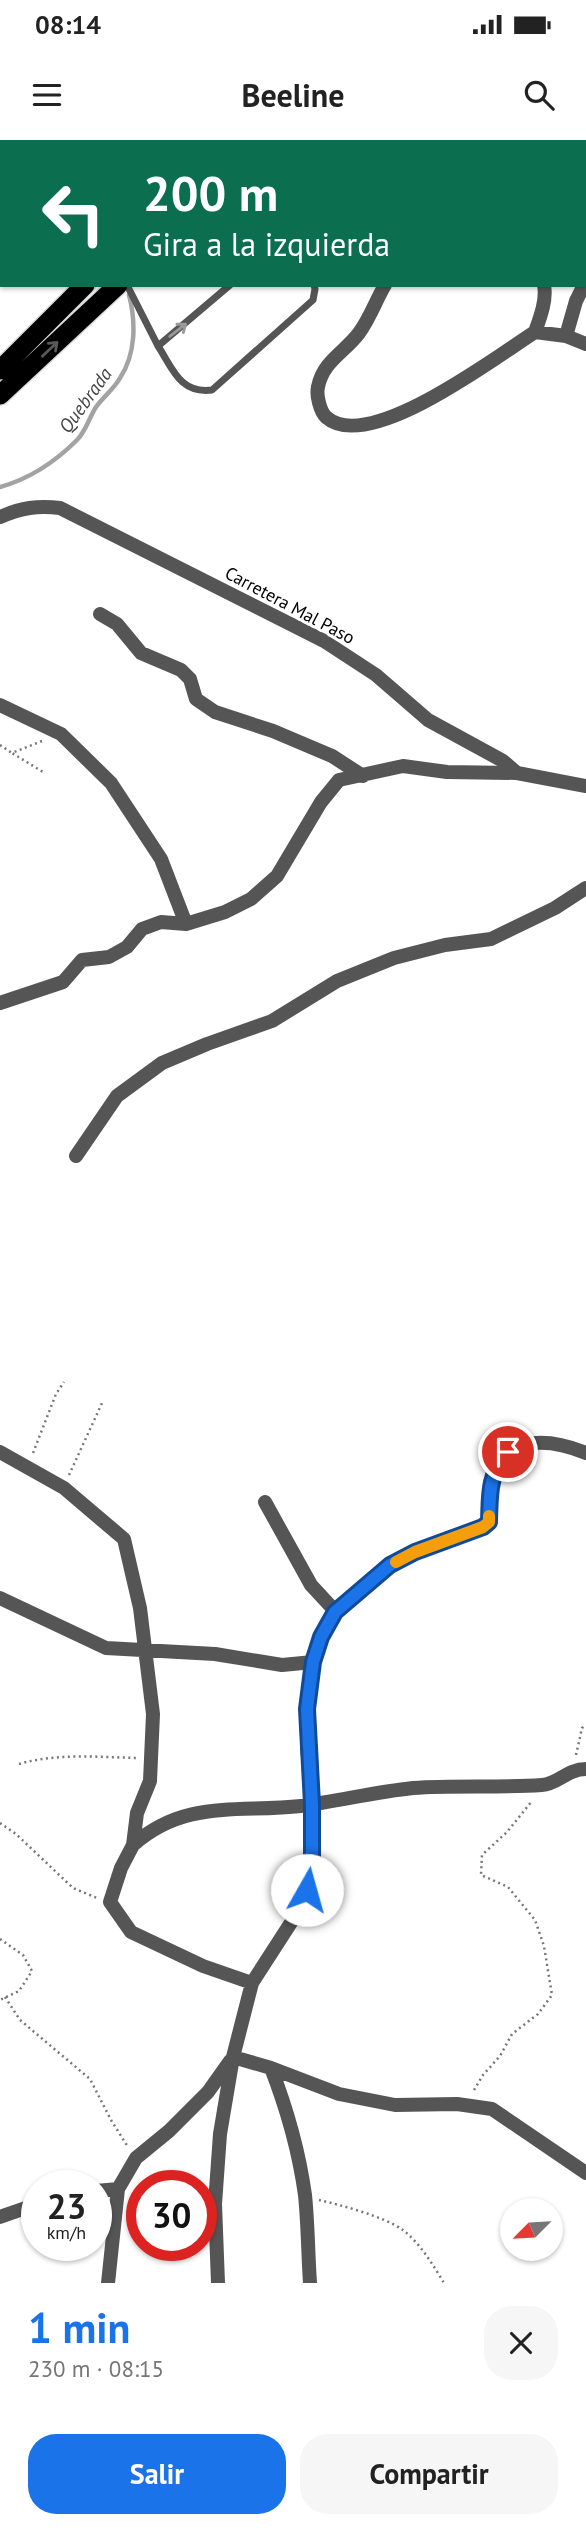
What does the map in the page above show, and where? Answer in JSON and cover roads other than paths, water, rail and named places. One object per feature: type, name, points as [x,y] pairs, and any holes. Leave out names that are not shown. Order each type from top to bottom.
[{"type":"highway","points":[[0,370],[83,287]]},
{"type":"highway","points":[[0,396],[116,287]]},
{"type":"street","points":[[384,287],[359,333],[326,365],[317,389],[322,413],[333,423],[367,425],[438,396],[535,332],[542,309],[544,287]]},
{"type":"street","points":[[566,336],[576,301],[583,287]]},
{"type":"street","points":[[535,332],[566,336],[586,344]]},
{"type":"street","name":"Carretera Mal Paso","points":[[0,517],[16,510],[39,506],[60,508],[324,641],[376,675],[428,720],[503,761],[517,773],[586,786]]},
{"type":"street","points":[[100,614],[117,624],[141,653],[181,670],[190,679],[196,699],[215,712],[273,731],[332,756],[363,775]]},
{"type":"street","points":[[0,705],[61,734],[111,783],[161,859],[186,924]]},
{"type":"street","points":[[0,1003],[63,982],[82,960],[109,957],[127,947],[142,929],[161,922],[186,924],[225,912],[251,899],[277,876],[321,803],[339,780],[403,766],[447,772],[517,773]]},
{"type":"street","points":[[76,1156],[117,1096],[162,1063],[272,1021],[337,981],[394,958],[445,945],[491,939],[585,892]]},
{"type":"street","points":[[218,2283],[216,2193],[220,2134],[233,2057],[252,1983],[303,1904],[312,1876],[312,1804],[307,1709],[313,1662],[321,1637],[335,1612],[390,1565],[415,1552],[483,1527],[489,1522],[489,1488],[496,1466],[508,1452],[527,1443],[564,1444],[586,1453]]},
{"type":"street","points":[[0,1452],[28,1465],[64,1488],[124,1539],[140,1608],[153,1714],[150,1781],[138,1813],[134,1845]]},
{"type":"street","points":[[265,1502],[311,1585],[335,1612]]},
{"type":"street","points":[[0,1598],[106,1648],[215,1654],[282,1665],[313,1662]]},
{"type":"street","points":[[252,1983],[203,1966],[131,1932],[110,1902],[121,1868],[134,1845],[150,1830],[170,1819],[190,1814],[312,1804],[412,1788],[546,1785],[581,1769]]},
{"type":"street","points":[[233,2057],[340,2094],[384,2103],[465,2105],[492,2109],[586,2173]]},
{"type":"street","points":[[108,2283],[118,2189],[136,2158],[169,2131],[208,2092],[233,2057]]},
{"type":"street","points":[[271,2068],[284,2103],[300,2164],[305,2197],[310,2283]]},
{"type":"street","points":[[112,2190],[118,2189]]},
{"type":"street","points":[[0,2217],[21,2210]]},
{"type":"lane","points":[[128,287],[158,346],[181,382],[197,392],[212,390],[313,300],[314,287]]},
{"type":"lane","points":[[158,346],[228,287]]},
{"type":"waterway","name":"Quebrada","points":[[0,487],[32,474],[69,448],[83,433],[96,407],[118,382],[132,348],[133,316],[129,295]]}]
